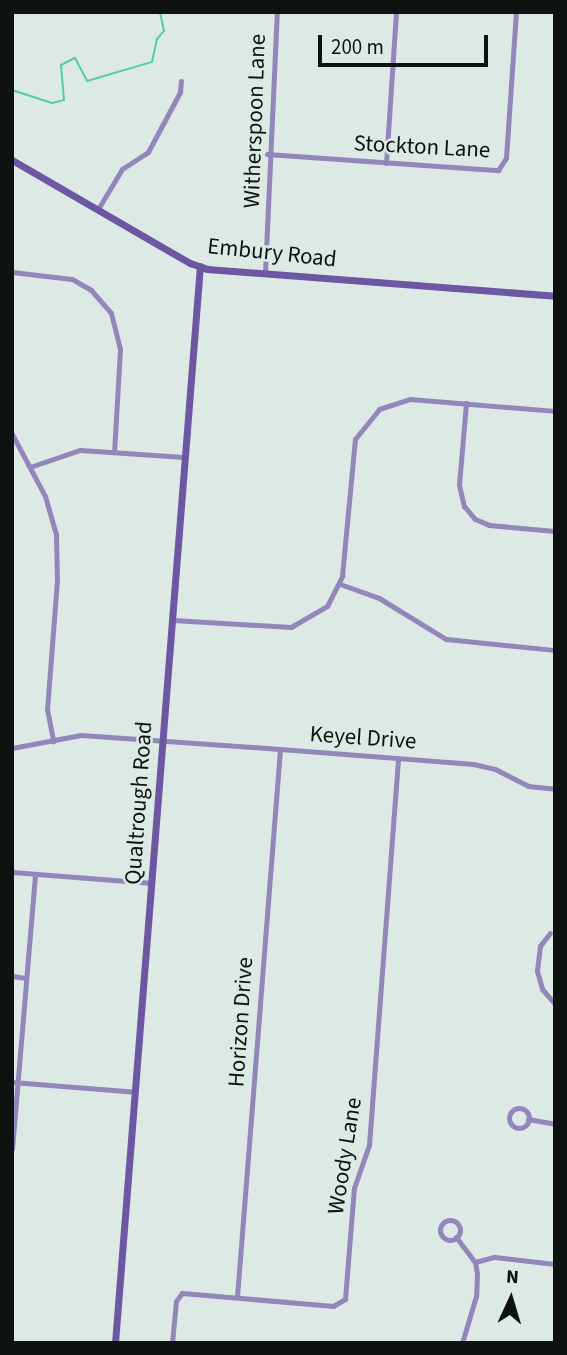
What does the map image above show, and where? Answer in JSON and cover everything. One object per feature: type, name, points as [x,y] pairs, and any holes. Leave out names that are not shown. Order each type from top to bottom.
[{"type":"street","name":"Witherspoon Lane","points":[[265,273],[267,154],[277,12]]},
{"type":"street","points":[[386,163],[396,12]]},
{"type":"street","name":"Stockton Lane","points":[[267,154],[479,171],[502,168],[516,12]]},
{"type":"street","points":[[98,209],[122,169],[148,152],[180,92],[181,80]]},
{"type":"street","name":"Embury Road","points":[[12,160],[200,266],[555,296]]},
{"type":"street","name":"Qualtrough Road","points":[[115,1343],[200,266]]},
{"type":"street","points":[[12,272],[72,279],[92,290],[111,313],[120,349],[114,452]]},
{"type":"street","points":[[173,620],[291,627],[321,612],[340,584],[352,450],[361,427],[379,409],[399,400],[555,411]]},
{"type":"street","points":[[466,404],[459,492],[469,513],[489,525],[555,531]]},
{"type":"street","points":[[12,434],[45,496],[56,534],[57,580],[47,709],[53,741]]},
{"type":"street","points":[[30,467],[70,451],[184,457]]},
{"type":"street","points":[[340,584],[379,598],[446,639],[555,650]]},
{"type":"street","name":"Keyel Drive","points":[[12,748],[91,736],[280,749],[484,766],[528,786],[555,789]]},
{"type":"street","name":"Horizon Drive","points":[[237,1297],[280,749]]},
{"type":"street","name":"Woody Lane","points":[[172,1343],[179,1294],[333,1306],[345,1299],[354,1188],[369,1145],[398,758]]},
{"type":"street","points":[[12,872],[152,883]]},
{"type":"street","points":[[12,1150],[15,1082],[35,874]]},
{"type":"street","points":[[550,933],[540,946],[537,971],[542,989],[555,1004]]},
{"type":"street","points":[[12,976],[26,978]]},
{"type":"street","points":[[15,1082],[135,1092]]},
{"type":"street","points":[[528,1119],[555,1124]]},
{"type":"street","points":[[456,1237],[475,1262],[476,1296],[462,1343]]},
{"type":"street","points":[[475,1262],[494,1257],[555,1264]]},
{"type":"waterway","points":[[12,90],[52,103],[64,100],[61,65],[75,58],[87,81],[152,62],[157,39],[164,31],[160,12]]}]
